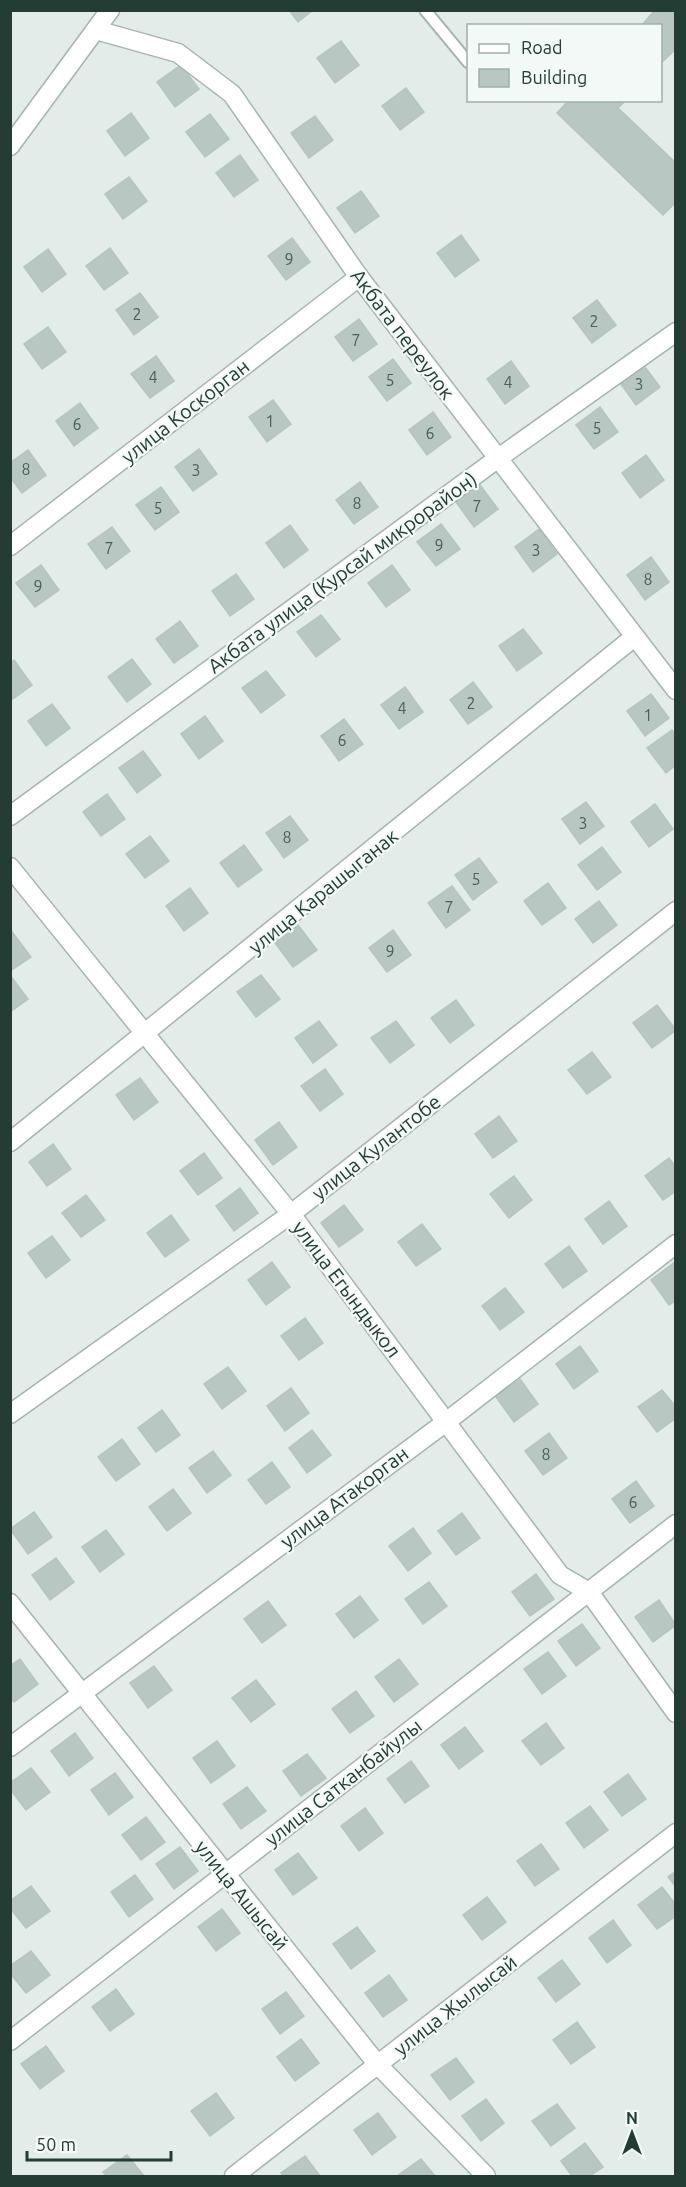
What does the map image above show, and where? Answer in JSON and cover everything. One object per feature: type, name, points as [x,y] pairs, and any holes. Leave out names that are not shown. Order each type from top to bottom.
[{"type":"street","points":[[10,146],[110,10]]},
{"type":"street","name":"Акбата переулок","points":[[96,30],[178,53],[232,94],[359,277],[675,690]]},
{"type":"street","name":"улица Коскорган","points":[[10,546],[359,277]]},
{"type":"street","name":"Акбата улица (Курсай микрорайон)","points":[[10,816],[497,459],[675,332]]},
{"type":"street","name":"улица Карашыганак","points":[[10,1142],[146,1035],[633,638]]},
{"type":"street","name":"улица Егындыкол","points":[[10,867],[291,1214],[560,1575],[589,1592],[675,1713]]},
{"type":"street","name":"улица Кулантобе","points":[[10,1414],[291,1214],[675,911]]},
{"type":"street","name":"улица Атакорган","points":[[10,1747],[82,1691],[446,1422],[675,1244]]},
{"type":"street","name":"улица Сатканбайулы","points":[[10,2041],[675,1524]]},
{"type":"street","name":"улица Ашысай","points":[[10,1603],[378,2066],[486,2176]]},
{"type":"street","name":"улица Жылысай","points":[[234,2176],[675,1833]]},
{"type":"lane","points":[[425,10],[467,61]]},
{"type":"building","points":[[289,10],[313,10],[298,22]]},
{"type":"building","points":[[655,10],[676,10],[676,49],[662,62],[662,24],[643,24]]},
{"type":"building","points":[[341,41],[359,65],[335,83],[317,58]]},
{"type":"building","points":[[181,65],[199,89],[175,107],[157,82]]},
{"type":"building","points":[[406,88],[424,112],[400,130],[382,106]]},
{"type":"building","points":[[567,102],[624,102],[618,108],[676,163],[676,202],[663,215],[557,113]]},
{"type":"building","points":[[131,113],[149,138],[125,156],[107,131]]},
{"type":"building","points":[[210,114],[229,139],[205,157],[186,132]]},
{"type":"building","points":[[315,116],[333,140],[309,158],[291,133]]},
{"type":"building","points":[[240,155],[258,180],[234,197],[216,173]]},
{"type":"building","points":[[129,177],[147,201],[123,219],[105,194]]},
{"type":"building","points":[[361,191],[379,216],[355,233],[337,208]]},
{"type":"building","points":[[461,235],[479,260],[455,277],[437,253]]},
{"type":"building","points":[[292,238],[310,262],[286,280],[268,256]]},
{"type":"building","points":[[110,248],[128,273],[104,290],[86,266]]},
{"type":"building","points":[[48,249],[66,274],[42,292],[24,267]]},
{"type":"building","points":[[140,293],[158,317],[134,335],[116,310]]},
{"type":"building","points":[[597,300],[616,325],[592,343],[573,318]]},
{"type":"building","points":[[359,319],[377,344],[353,361],[335,337]]},
{"type":"building","points":[[48,327],[66,352],[42,369],[24,344]]},
{"type":"building","points":[[156,356],[174,381],[150,398],[131,374]]},
{"type":"building","points":[[393,359],[411,383],[387,401],[369,377]]},
{"type":"building","points":[[511,361],[529,386],[505,404],[487,379]]},
{"type":"building","points":[[642,363],[660,387],[636,405],[618,380]]},
{"type":"building","points":[[273,400],[291,424],[267,442],[249,417]]},
{"type":"building","points":[[80,403],[98,428],[74,446],[56,421]]},
{"type":"building","points":[[600,407],[618,432],[594,449],[576,425]]},
{"type":"building","points":[[433,412],[451,437],[427,455],[409,430]]},
{"type":"building","points":[[199,449],[217,474],[193,491],[175,467]]},
{"type":"building","points":[[28,450],[46,475],[22,493],[10,477],[10,463]]},
{"type":"building","points":[[646,455],[664,480],[640,498],[622,473]]},
{"type":"building","points":[[360,482],[378,507],[354,524],[336,500]]},
{"type":"building","points":[[480,485],[498,509],[474,527],[456,502]]},
{"type":"building","points":[[161,487],[179,512],[155,530],[136,505]]},
{"type":"building","points":[[441,524],[460,549],[436,566],[417,542]]},
{"type":"building","points":[[290,525],[308,550],[284,568],[266,543]]},
{"type":"building","points":[[112,527],[130,551],[106,569],[88,544]]},
{"type":"building","points":[[539,529],[557,554],[533,572],[515,547]]},
{"type":"building","points":[[651,557],[669,582],[645,600],[627,575]]},
{"type":"building","points":[[41,565],[59,590],[35,607],[16,583]]},
{"type":"building","points":[[392,565],[410,590],[386,607],[368,583]]},
{"type":"building","points":[[236,574],[254,599],[230,616],[212,591]]},
{"type":"building","points":[[321,615],[340,639],[316,657],[297,632]]},
{"type":"building","points":[[180,621],[198,646],[174,663],[156,639]]},
{"type":"building","points":[[523,629],[542,653],[517,671],[499,646]]},
{"type":"building","points":[[132,659],[151,684],[127,702],[108,677]]},
{"type":"building","points":[[14,660],[32,685],[10,701],[10,663]]},
{"type":"building","points":[[266,671],[285,695],[261,713],[242,688]]},
{"type":"building","points":[[473,682],[492,707],[468,724],[450,700]]},
{"type":"building","points":[[405,687],[423,712],[399,729],[381,705]]},
{"type":"building","points":[[651,694],[669,718],[645,736],[627,711]]},
{"type":"building","points":[[52,704],[70,728],[46,746],[28,721]]},
{"type":"building","points":[[205,716],[223,741],[199,759],[181,734]]},
{"type":"building","points":[[344,719],[363,744],[339,761],[321,736]]},
{"type":"building","points":[[672,730],[676,736],[676,765],[666,773],[647,748]]},
{"type":"building","points":[[143,751],[161,775],[137,793],[119,768]]},
{"type":"building","points":[[107,794],[125,819],[101,836],[83,812]]},
{"type":"building","points":[[586,802],[604,826],[580,844],[562,819]]},
{"type":"building","points":[[655,804],[673,829],[649,847],[631,822]]},
{"type":"building","points":[[290,816],[308,840],[284,858],[266,833]]},
{"type":"building","points":[[150,836],[169,861],[145,878],[126,854]]},
{"type":"building","points":[[244,845],[262,870],[238,887],[220,863]]},
{"type":"building","points":[[602,847],[621,872],[597,890],[578,865]]},
{"type":"building","points":[[479,858],[497,882],[473,900],[455,875]]},
{"type":"building","points":[[548,883],[566,908],[542,925],[524,901]]},
{"type":"building","points":[[452,886],[470,910],[446,928],[428,903]]},
{"type":"building","points":[[190,888],[208,913],[184,931],[166,906]]},
{"type":"building","points":[[599,901],[617,925],[593,943],[575,919]]},
{"type":"building","points":[[298,925],[317,950],[293,967],[275,943]]},
{"type":"building","points":[[10,929],[31,957],[10,971]]},
{"type":"building","points":[[393,930],[411,955],[387,972],[369,948]]},
{"type":"building","points":[[10,975],[28,999],[10,1012]]},
{"type":"building","points":[[261,975],[280,999],[256,1017],[237,992]]},
{"type":"building","points":[[456,1000],[474,1025],[450,1043],[431,1018]]},
{"type":"building","points":[[657,1005],[676,1030],[652,1048],[633,1023]]},
{"type":"building","points":[[319,1021],[337,1045],[313,1063],[295,1038]]},
{"type":"building","points":[[396,1021],[414,1045],[390,1063],[371,1038]]},
{"type":"building","points":[[592,1052],[611,1077],[587,1094],[568,1070]]},
{"type":"building","points":[[325,1069],[343,1094],[320,1111],[301,1086]]},
{"type":"building","points":[[140,1078],[158,1102],[134,1120],[116,1095]]},
{"type":"building","points":[[499,1116],[517,1141],[493,1158],[475,1134]]},
{"type":"building","points":[[279,1122],[297,1147],[273,1165],[255,1140]]},
{"type":"building","points":[[53,1144],[71,1169],[47,1186],[29,1162]]},
{"type":"building","points":[[204,1153],[222,1178],[198,1195],[180,1171]]},
{"type":"building","points":[[669,1158],[676,1167],[676,1191],[663,1200],[645,1176]]},
{"type":"building","points":[[514,1176],[532,1200],[509,1218],[490,1194]]},
{"type":"building","points":[[240,1188],[258,1213],[234,1231],[216,1206]]},
{"type":"building","points":[[86,1195],[105,1220],[81,1237],[62,1213]]},
{"type":"building","points":[[609,1201],[627,1226],[603,1244],[585,1219]]},
{"type":"building","points":[[344,1205],[363,1230],[339,1247],[321,1223]]},
{"type":"building","points":[[171,1215],[189,1240],[165,1257],[147,1233]]},
{"type":"building","points":[[422,1224],[441,1249],[416,1266],[398,1242]]},
{"type":"building","points":[[52,1236],[70,1260],[46,1278],[28,1253]]},
{"type":"building","points":[[569,1246],[587,1271],[563,1288],[545,1264]]},
{"type":"building","points":[[272,1262],[290,1287],[266,1305],[248,1280]]},
{"type":"building","points":[[675,1262],[676,1300],[669,1305],[651,1280]]},
{"type":"building","points":[[505,1288],[524,1312],[500,1330],[482,1306]]},
{"type":"building","points":[[305,1318],[323,1343],[299,1360],[281,1336]]},
{"type":"building","points":[[580,1346],[598,1371],[574,1389],[556,1364]]},
{"type":"building","points":[[228,1367],[246,1391],[222,1409],[204,1384]]},
{"type":"building","points":[[520,1379],[538,1404],[514,1422],[496,1397]]},
{"type":"building","points":[[291,1388],[309,1413],[285,1431],[267,1406]]},
{"type":"building","points":[[662,1390],[676,1407],[676,1418],[657,1432],[638,1407]]},
{"type":"building","points":[[162,1410],[180,1435],[156,1452],[138,1428]]},
{"type":"building","points":[[312,1430],[331,1455],[307,1473],[289,1448]]},
{"type":"building","points":[[549,1433],[567,1458],[543,1475],[525,1451]]},
{"type":"building","points":[[122,1439],[140,1464],[116,1481],[98,1457]]},
{"type":"building","points":[[213,1451],[231,1475],[207,1493],[189,1468]]},
{"type":"building","points":[[272,1462],[290,1487],[266,1504],[248,1480]]},
{"type":"building","points":[[636,1481],[654,1506],[630,1523],[612,1499]]},
{"type":"building","points":[[173,1489],[191,1513],[167,1531],[149,1507]]},
{"type":"building","points":[[34,1512],[52,1537],[28,1554],[10,1529]]},
{"type":"building","points":[[462,1513],[480,1538],[456,1555],[438,1531]]},
{"type":"building","points":[[413,1528],[431,1553],[408,1571],[389,1546]]},
{"type":"building","points":[[106,1530],[124,1554],[100,1572],[82,1547]]},
{"type":"building","points":[[56,1558],[74,1582],[50,1600],[32,1575]]},
{"type":"building","points":[[536,1574],[554,1599],[530,1616],[512,1592]]},
{"type":"building","points":[[429,1582],[447,1606],[423,1624],[405,1599]]},
{"type":"building","points":[[360,1596],[378,1620],[354,1638],[336,1614]]},
{"type":"building","points":[[659,1600],[676,1625],[653,1642],[635,1617]]},
{"type":"building","points":[[268,1601],[286,1625],[262,1643],[244,1619]]},
{"type":"building","points":[[582,1624],[600,1648],[576,1666],[558,1641]]},
{"type":"building","points":[[548,1652],[566,1676],[542,1694],[524,1669]]},
{"type":"building","points":[[20,1659],[38,1684],[14,1702],[10,1697],[10,1666]]},
{"type":"building","points":[[399,1659],[418,1684],[394,1702],[375,1677]]},
{"type":"building","points":[[154,1666],[172,1690],[148,1708],[130,1683]]},
{"type":"building","points":[[256,1680],[275,1704],[251,1722],[232,1698]]},
{"type":"building","points":[[356,1691],[374,1716],[350,1733],[332,1709]]},
{"type":"building","points":[[546,1723],[564,1748],[541,1765],[522,1741]]},
{"type":"building","points":[[465,1727],[483,1751],[459,1769],[441,1745]]},
{"type":"building","points":[[75,1733],[93,1758],[69,1776],[51,1751]]},
{"type":"building","points":[[217,1741],[235,1766],[211,1783],[193,1758]]},
{"type":"building","points":[[307,1754],[326,1778],[301,1796],[283,1771]]},
{"type":"building","points":[[411,1761],[429,1786],[405,1803],[387,1779]]},
{"type":"building","points":[[31,1768],[50,1792],[26,1810],[10,1789],[10,1783]]},
{"type":"building","points":[[115,1773],[133,1797],[109,1815],[91,1790]]},
{"type":"building","points":[[628,1774],[646,1799],[622,1816],[604,1792]]},
{"type":"building","points":[[247,1787],[266,1811],[241,1829],[223,1804]]},
{"type":"building","points":[[590,1806],[608,1830],[584,1848],[566,1823]]},
{"type":"building","points":[[365,1808],[383,1833],[359,1851],[341,1826]]},
{"type":"building","points":[[146,1817],[165,1842],[141,1860],[122,1835]]},
{"type":"building","points":[[541,1844],[559,1869],[535,1886],[517,1861]]},
{"type":"building","points":[[180,1847],[198,1871],[174,1889],[156,1864]]},
{"type":"building","points":[[298,1853],[317,1878],[293,1895],[275,1870]]},
{"type":"building","points":[[676,1871],[676,1887],[668,1877]]},
{"type":"building","points":[[135,1875],[153,1899],[129,1917],[111,1892]]},
{"type":"building","points":[[31,1886],[50,1911],[26,1928],[10,1908],[10,1901]]},
{"type":"building","points":[[662,1887],[676,1905],[676,1916],[657,1929],[638,1905]]},
{"type":"building","points":[[487,1897],[506,1922],[482,1940],[463,1915]]},
{"type":"building","points":[[222,1909],[240,1933],[216,1951],[198,1927]]},
{"type":"building","points":[[613,1920],[631,1945],[607,1963],[589,1938]]},
{"type":"building","points":[[357,1927],[375,1951],[351,1969],[333,1944]]},
{"type":"building","points":[[31,1951],[50,1975],[26,1993],[10,1973],[10,1966]]},
{"type":"building","points":[[562,1960],[580,1984],[556,2002],[538,1978]]},
{"type":"building","points":[[389,1975],[407,2000],[383,2017],[365,1993]]},
{"type":"building","points":[[116,1989],[134,2014],[110,2031],[92,2007]]},
{"type":"building","points":[[286,1992],[304,2016],[280,2034],[262,2009]]},
{"type":"building","points":[[577,2022],[595,2047],[571,2064],[553,2040]]},
{"type":"building","points":[[301,2039],[319,2063],[295,2081],[277,2057]]},
{"type":"building","points":[[46,2046],[64,2071],[40,2089],[21,2064]]},
{"type":"building","points":[[456,2058],[474,2082],[450,2100],[431,2075]]},
{"type":"building","points":[[216,2093],[234,2118],[210,2136],[191,2111]]},
{"type":"building","points":[[486,2099],[504,2123],[481,2141],[462,2116]]},
{"type":"building","points":[[557,2104],[575,2128],[551,2146],[532,2121]]},
{"type":"building","points":[[378,2113],[396,2137],[372,2155],[354,2130]]},
{"type":"building","points":[[585,2143],[603,2167],[590,2176],[572,2176],[561,2161]]},
{"type":"building","points":[[127,2155],[144,2176],[107,2176],[103,2172]]},
{"type":"building","points":[[305,2156],[320,2176],[283,2176],[281,2173]]},
{"type":"building","points":[[421,2159],[435,2176],[397,2176]]}]
